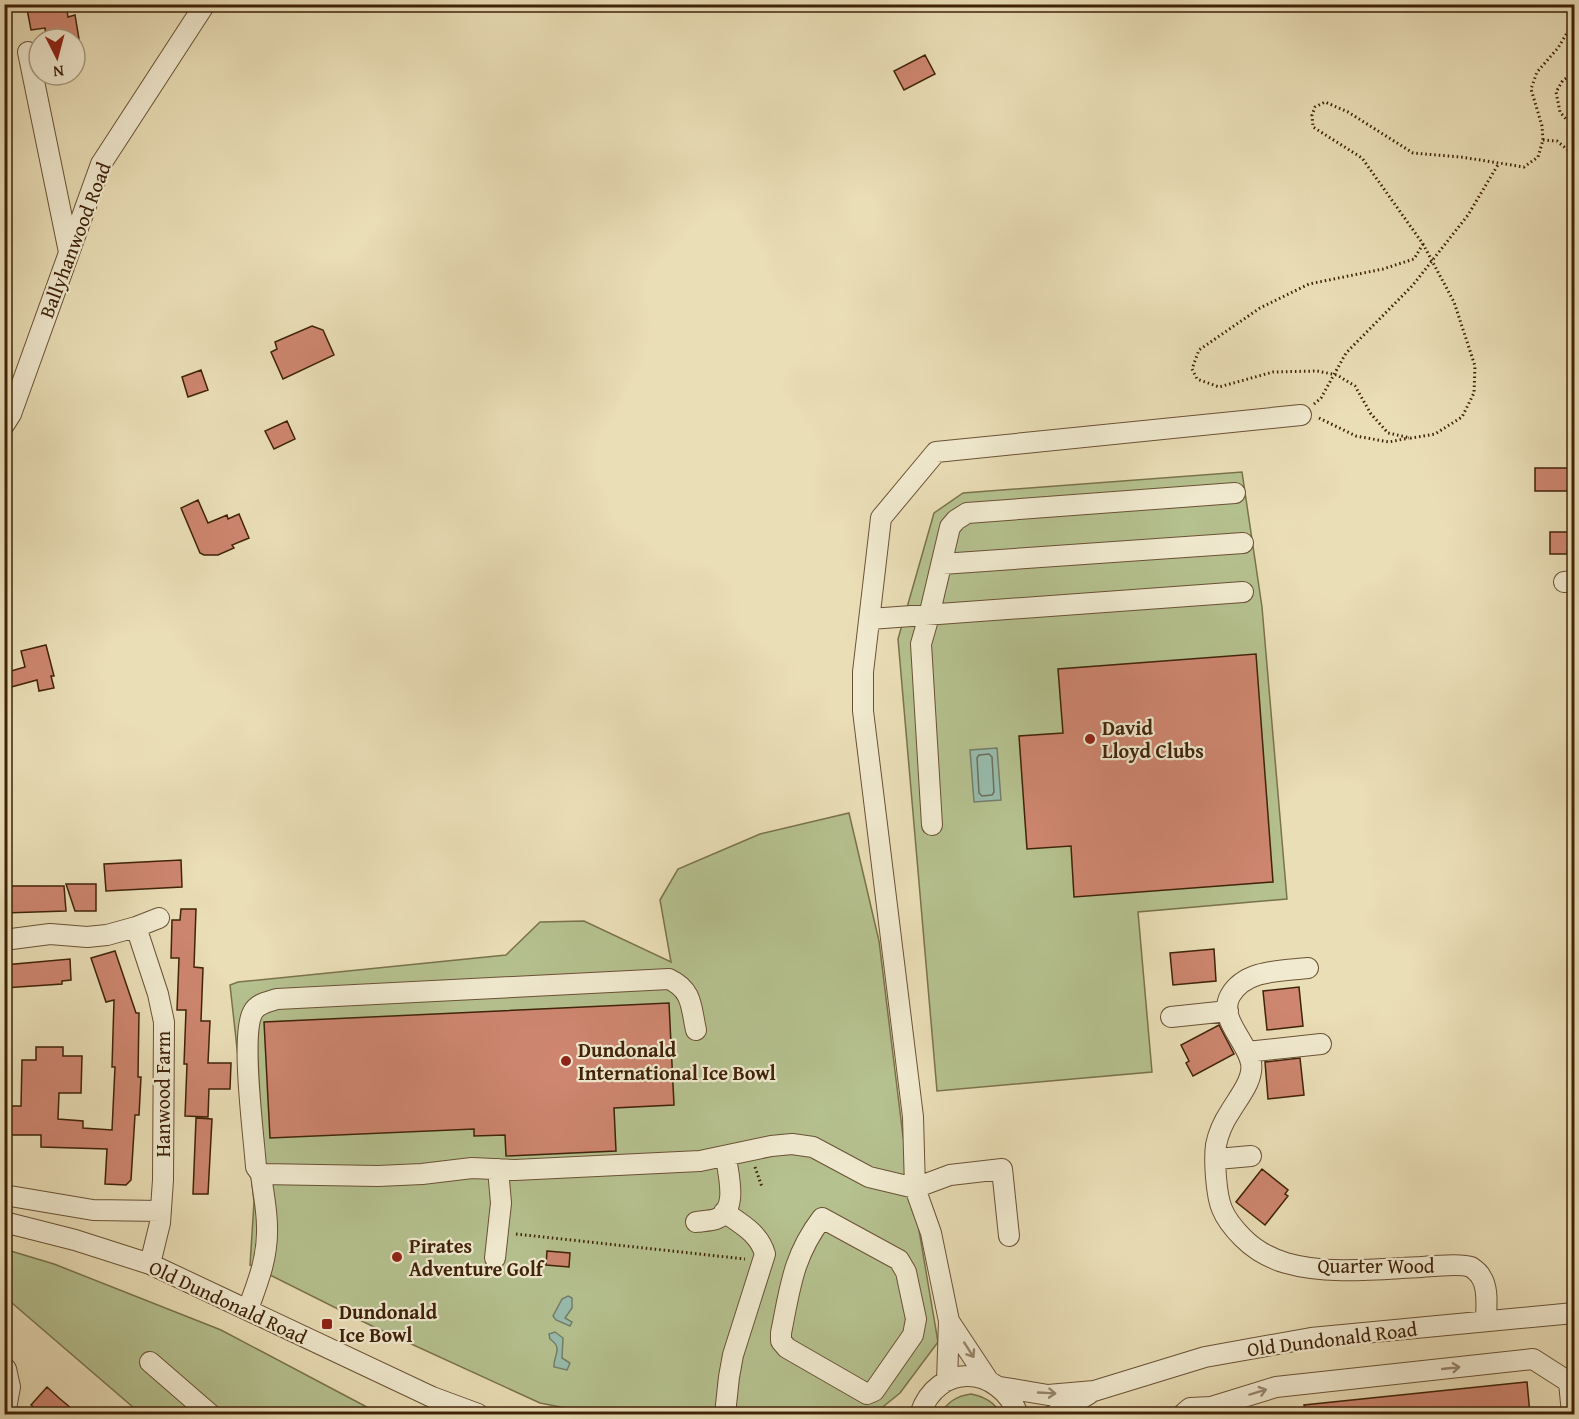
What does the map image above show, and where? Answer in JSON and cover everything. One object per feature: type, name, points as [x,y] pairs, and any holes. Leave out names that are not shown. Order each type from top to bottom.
[{"type":"street","name":"Ballyhanwood Road","points":[[4,425],[11,414],[101,164],[205,4]]},
{"type":"street","points":[[35,87],[69,252]]},
{"type":"street","points":[[905,1414],[923,1407],[937,1388],[947,1381],[949,1321],[931,1233],[915,1188],[913,1117],[863,711],[863,672],[881,518],[936,452],[1302,415]]},
{"type":"street","points":[[933,825],[921,644],[950,526],[967,513],[1235,493]]},
{"type":"street","points":[[942,564],[1243,543]]},
{"type":"street","points":[[870,619],[1244,592]]},
{"type":"street","points":[[4,940],[50,934],[87,937],[136,927],[159,918]]},
{"type":"street","name":"Hanwood Farm","points":[[136,927],[158,994],[164,1022],[164,1143],[161,1211],[150,1264]]},
{"type":"street","points":[[1171,1017],[1228,1011],[1230,996],[1239,984],[1261,973],[1308,968]]},
{"type":"street","points":[[248,1309],[261,1276],[266,1250],[267,1223],[261,1174],[256,1167],[247,1043],[252,1013],[259,1005],[277,999],[669,979],[681,984],[688,994],[696,1030]]},
{"type":"street","name":"Quarter Wood","points":[[1228,1011],[1230,1021],[1251,1064],[1249,1078],[1216,1145],[1221,1208],[1242,1237],[1265,1255],[1287,1263],[1349,1270],[1471,1267],[1481,1277],[1485,1290],[1486,1321]]},
{"type":"street","points":[[1247,1052],[1321,1044]]},
{"type":"street","points":[[261,1174],[378,1176],[472,1168],[515,1170],[700,1161],[771,1146],[792,1144],[813,1147],[869,1177],[915,1188],[950,1175],[1002,1169],[1009,1236]]},
{"type":"street","points":[[1217,1159],[1251,1156]]},
{"type":"street","points":[[696,1222],[716,1219],[724,1212],[730,1199],[726,1157]]},
{"type":"street","points":[[495,1258],[501,1203],[498,1169]]},
{"type":"street","points":[[4,1195],[93,1210],[161,1211]]},
{"type":"street","points":[[724,1212],[756,1236],[765,1254],[733,1355],[725,1414]]},
{"type":"street","points":[[822,1218],[899,1260],[906,1272],[916,1319],[914,1335],[874,1391],[867,1394],[787,1348],[781,1341],[795,1269],[806,1239],[822,1218]]},
{"type":"street","name":"Old Dundonald Road","points":[[4,1222],[65,1237],[150,1264],[432,1397],[478,1414]]},
{"type":"street","points":[[760,1271],[795,1269]]},
{"type":"street","name":"Old Dundonald Road","points":[[947,1381],[963,1376],[1048,1395],[1094,1391],[1206,1357],[1311,1338],[1575,1313]]},
{"type":"street","points":[[949,1321],[994,1383],[1012,1400],[1018,1414]]},
{"type":"street","points":[[1183,1414],[1190,1408],[1211,1407],[1276,1387],[1533,1359],[1569,1382],[1572,1414]]},
{"type":"street","points":[[150,1362],[210,1414]]},
{"type":"street","points":[[5,1414],[10,1387],[6,1369]]},
{"type":"street","name":"Old Dundonald Road","points":[[1055,1414],[1094,1391]]},
{"type":"path","points":[[1302,415],[1322,418],[1356,436],[1389,442],[1435,434],[1462,417],[1474,393],[1475,366],[1454,302],[1423,244],[1362,158],[1313,127],[1312,116],[1315,106],[1325,102],[1348,112],[1413,153],[1524,167],[1538,157],[1543,140],[1542,126],[1531,89],[1537,72],[1558,48],[1575,21]]},
{"type":"path","points":[[1575,74],[1563,80],[1556,92],[1560,112],[1575,128]]},
{"type":"path","points":[[1543,140],[1557,141],[1575,155]]},
{"type":"path","points":[[1302,415],[1321,398],[1346,353],[1413,285],[1468,215],[1499,163]]},
{"type":"path","points":[[1411,438],[1388,433],[1371,414],[1355,386],[1335,374],[1317,371],[1272,372],[1219,387],[1197,380],[1192,369],[1198,350],[1260,308],[1309,284],[1383,269],[1414,259],[1423,244]]},
{"type":"path","points":[[1568,507],[1575,507]]},
{"type":"path","points":[[498,1233],[754,1260],[749,1276],[760,1271]]},
{"type":"green space","name":"David Lloyd Clubs","points":[[1242,472],[1262,607],[1287,899],[1138,912],[1152,1072],[937,1091],[898,639],[934,513],[963,493]]},
{"type":"green space","name":"Dundonald International Ice Bowl","points":[[849,813],[879,941],[903,1136],[938,1342],[900,1393],[874,1414],[596,1414],[540,1403],[372,1326],[250,1265],[254,1202],[230,985],[238,982],[506,955],[540,922],[584,921],[671,962],[660,900],[678,869],[760,834]]},
{"type":"green space","points":[[4,1249],[54,1264],[221,1330],[380,1414],[141,1414],[5,1297]]},
{"type":"green space","points":[[971,1394],[989,1401],[1001,1414],[940,1414],[953,1400]]},
{"type":"water","points":[[997,748],[1001,800],[974,802],[970,750]]},
{"type":"water","points":[[568,1296],[572,1298],[572,1308],[565,1318],[572,1322],[570,1326],[556,1320],[553,1316],[562,1299]]},
{"type":"water","points":[[555,1332],[563,1338],[562,1358],[570,1363],[567,1370],[554,1367],[557,1349],[549,1334]]},
{"type":"building","points":[[26,4],[66,4],[68,17],[75,15],[77,27],[30,27]]},
{"type":"building","points":[[925,55],[935,74],[904,90],[894,71]]},
{"type":"building","points":[[312,326],[323,330],[334,355],[283,379],[271,352],[277,349],[275,342]]},
{"type":"building","points":[[201,370],[208,390],[188,397],[182,377]]},
{"type":"building","points":[[287,421],[295,439],[274,449],[265,431]]},
{"type":"building","points":[[1535,468],[1575,468],[1575,488],[1568,488],[1567,491],[1535,491]]},
{"type":"building","points":[[198,500],[208,523],[227,515],[228,519],[239,514],[249,538],[232,545],[234,548],[218,555],[200,553],[181,508]]},
{"type":"building","points":[[1550,532],[1575,532],[1575,551],[1567,551],[1567,554],[1550,554]]},
{"type":"building","points":[[46,645],[54,676],[51,676],[54,688],[39,691],[37,680],[4,689],[4,673],[25,667],[21,651]]},
{"type":"building","points":[[1256,654],[1273,882],[1074,897],[1071,846],[1027,849],[1019,736],[1063,733],[1058,669]]},
{"type":"building","points":[[181,860],[182,887],[106,891],[104,864]]},
{"type":"building","points":[[66,884],[96,884],[96,911],[75,911]]},
{"type":"building","points":[[4,886],[64,886],[66,911],[4,913]]},
{"type":"building","points":[[181,909],[196,909],[194,967],[203,968],[201,1021],[210,1021],[208,1063],[231,1063],[230,1089],[209,1089],[208,1117],[185,1116],[186,1010],[177,1010],[179,958],[171,958],[172,920],[180,920]]},
{"type":"building","points":[[1214,949],[1216,981],[1173,985],[1170,953]]},
{"type":"building","points":[[115,951],[136,1013],[139,1013],[138,1077],[141,1077],[139,1115],[135,1115],[131,1180],[126,1185],[105,1184],[107,1149],[41,1147],[41,1135],[4,1135],[4,1106],[21,1106],[22,1060],[36,1060],[36,1047],[63,1047],[63,1056],[82,1056],[81,1093],[59,1093],[58,1119],[83,1121],[83,1128],[112,1130],[115,1067],[112,1067],[114,1000],[106,1002],[91,958]]},
{"type":"building","points":[[70,959],[71,980],[62,981],[62,984],[4,988],[4,965]]},
{"type":"building","points":[[1299,987],[1303,1026],[1267,1030],[1263,991]]},
{"type":"building","points":[[669,1003],[674,1105],[614,1108],[616,1151],[506,1156],[505,1135],[474,1136],[474,1129],[270,1138],[264,1022]]},
{"type":"building","points":[[1219,1025],[1234,1054],[1193,1076],[1186,1063],[1189,1061],[1181,1045]]},
{"type":"building","points":[[1300,1058],[1304,1095],[1268,1099],[1265,1062]]},
{"type":"building","points":[[196,1118],[212,1119],[208,1194],[193,1194]]},
{"type":"building","points":[[1262,1169],[1288,1190],[1285,1194],[1288,1196],[1265,1225],[1236,1202]]},
{"type":"building","points":[[547,1251],[570,1253],[569,1267],[546,1265]]},
{"type":"building","points":[[1527,1382],[1530,1414],[1305,1414],[1304,1405]]},
{"type":"building","points":[[47,1387],[78,1414],[42,1414],[31,1405]]},
{"type":"place","name":"David Lloyd Clubs","points":[[1090,739]]},
{"type":"place","name":"Dundonald International Ice Bowl","points":[[566,1061]]},
{"type":"place","name":"Pirates Adventure Golf","points":[[397,1257]]},
{"type":"place","name":"Dundonald Ice Bowl","points":[[327,1324]]}]
